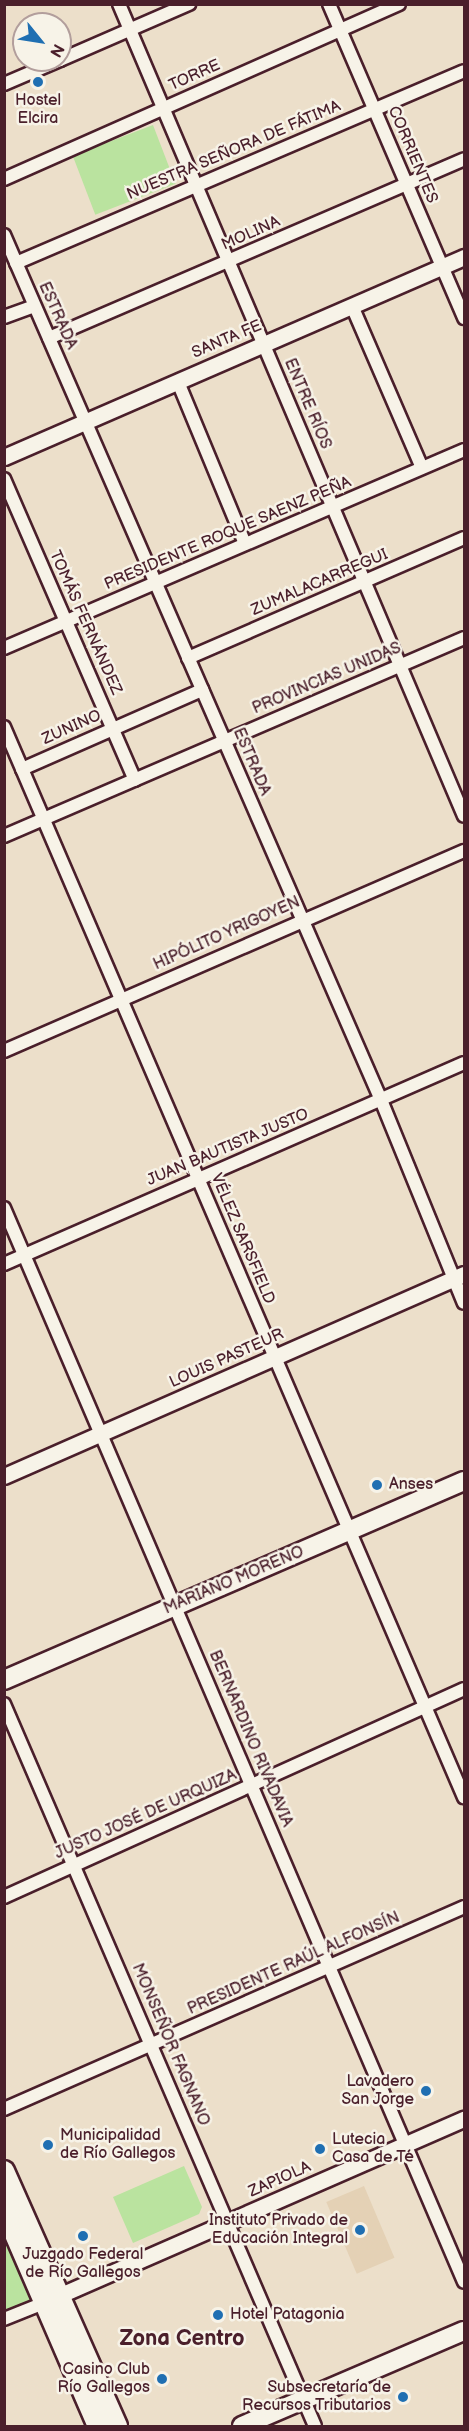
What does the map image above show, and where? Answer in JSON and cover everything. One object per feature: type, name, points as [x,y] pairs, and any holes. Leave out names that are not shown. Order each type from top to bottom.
[{"type":"main road","name":"MARIANO MORENO","points":[[4,1680],[465,1481]]},
{"type":"main road","points":[[4,2171],[98,2427]]},
{"type":"main road","points":[[4,2209],[117,2427]]},
{"type":"main road","points":[[242,2427],[465,2331]]},
{"type":"street","name":"ENTRE RÍOS","points":[[119,4],[465,816]]},
{"type":"street","points":[[72,55],[189,4]]},
{"type":"street","name":"CORRIENTES","points":[[329,4],[465,318]]},
{"type":"street","name":"TORRE","points":[[4,179],[399,4]]},
{"type":"street","name":"NUESTRA SEÑORA DE FÁTIMA","points":[[16,262],[465,71]]},
{"type":"street","points":[[4,84],[32,72]]},
{"type":"street","name":"MOLINA","points":[[49,338],[465,159]]},
{"type":"street","name":"ESTRADA","points":[[4,235],[301,920],[459,1276],[465,1303]]},
{"type":"street","name":"SANTA FE","points":[[4,457],[465,257]]},
{"type":"street","points":[[4,317],[34,306]]},
{"type":"street","points":[[352,306],[422,468]]},
{"type":"street","points":[[178,382],[245,544]]},
{"type":"street","name":"PRESIDENTE ROQUE SAENZ PEÑA","points":[[4,648],[465,450]]},
{"type":"street","name":"TOMÁS FERNÁNDEZ","points":[[4,479],[135,780]]},
{"type":"street","name":"ZUMALACARREGUI","points":[[188,658],[465,538]]},
{"type":"street","name":"PROVINCIAS UNIDAS","points":[[4,836],[465,638]]},
{"type":"street","name":"ZUNINO","points":[[22,769],[202,690]]},
{"type":"street","name":"VÉLEZ SARSFIELD","points":[[4,727],[465,1797]]},
{"type":"street","name":"HIPÓLITO YRIGOYEN","points":[[4,1051],[301,920],[465,851]]},
{"type":"street","name":"JUAN BAUTISTA JUSTO","points":[[4,1264],[465,1063]]},
{"type":"street","name":"BERNARDINO RIVADAVIA","points":[[4,1208],[465,2282]]},
{"type":"street","name":"LOUIS PASTEUR","points":[[4,1476],[459,1276]]},
{"type":"street","name":"JUSTO JOSÉ DE URQUIZA","points":[[4,1897],[465,1689]]},
{"type":"street","name":"MONSEÑOR FAGNANO","points":[[4,1704],[153,2044],[315,2427]]},
{"type":"street","name":"PRESIDENTE RAÚL ALFONSÍN","points":[[4,2109],[465,1907]]},
{"type":"street","name":"ZAPIOLA","points":[[52,2299],[465,2119]]},
{"type":"street","points":[[4,2319],[52,2299]]},
{"type":"shaded area","name":"Instituto Privado de Educación Integral","points":[[364,2186],[394,2258],[357,2274],[326,2202]]},
{"type":"green space","points":[[153,125],[176,184],[95,215],[73,156]]},
{"type":"green space","points":[[184,2166],[202,2207],[199,2214],[133,2243],[113,2197]]},
{"type":"green space","points":[[4,2209],[44,2303],[4,2319]]},
{"type":"place","name":"Hostel Elcira","points":[[38,82]]},
{"type":"place","name":"Anses","points":[[377,1485]]},
{"type":"place","name":"Lavadero San Jorge","points":[[426,2091]]},
{"type":"place","name":"Municipalidad de Río Gallegos","points":[[48,2145]]},
{"type":"place","name":"Lutecia Casa de Té","points":[[320,2149]]},
{"type":"place","name":"Instituto Privado de Educación Integral","points":[[360,2230]]},
{"type":"place","name":"Juzgado Federal de Río Gallegos","points":[[83,2236]]},
{"type":"place","name":"Hotel Patagonia","points":[[218,2315]]},
{"type":"place","name":"Casino Club Río Gallegos","points":[[162,2379]]},
{"type":"place","name":"Subsecretaría de Recursos Tributarios","points":[[403,2397]]},
{"type":"district","name":"Zona Centro","points":[[182,2339]]}]
